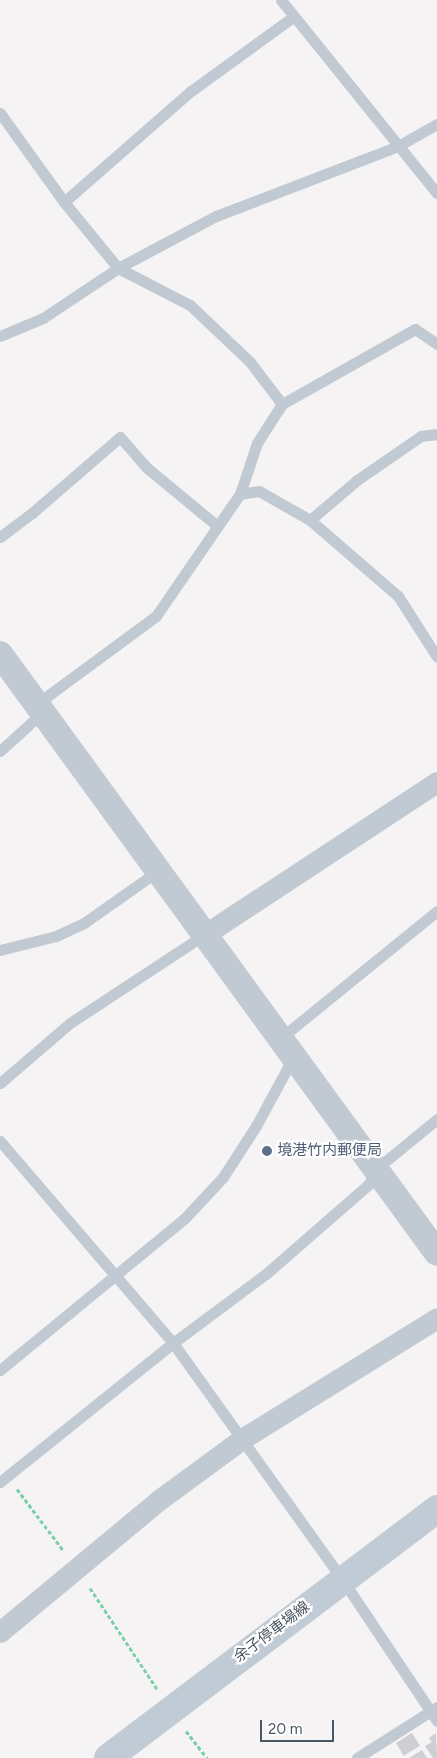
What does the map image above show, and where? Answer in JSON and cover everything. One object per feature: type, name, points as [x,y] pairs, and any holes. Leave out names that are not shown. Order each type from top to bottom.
[{"type":"main road","name":"余子停車場線","points":[[108,1758],[342,1579],[437,1509]]},
{"type":"street","points":[[0,654],[207,933],[437,1253]]},
{"type":"street","points":[[207,933],[437,782]]},
{"type":"street","points":[[0,1632],[159,1500],[242,1439],[437,1318]]},
{"type":"lane","points":[[281,0],[437,193]]},
{"type":"lane","points":[[64,202],[191,90],[293,17]]},
{"type":"lane","points":[[0,114],[64,202],[118,268],[190,305],[250,362],[282,404]]},
{"type":"lane","points":[[0,336],[43,318],[118,268],[216,216],[398,146],[437,124]]},
{"type":"lane","points":[[0,751],[41,707],[156,616],[216,525],[240,494],[257,443],[282,404],[415,329],[437,344]]},
{"type":"lane","points":[[310,520],[357,480],[421,436],[437,434]]},
{"type":"lane","points":[[0,537],[120,437],[146,467],[216,525]]},
{"type":"lane","points":[[240,494],[259,491],[310,520],[398,596],[437,657]]},
{"type":"lane","points":[[0,950],[56,936],[84,923],[159,870]]},
{"type":"lane","points":[[0,1370],[185,1218],[223,1177],[256,1126],[289,1046],[437,911]]},
{"type":"lane","points":[[0,1083],[70,1023],[207,933]]},
{"type":"lane","points":[[4,1479],[173,1343],[267,1273],[369,1184],[376,1169],[437,1119]]},
{"type":"lane","points":[[0,1141],[173,1343],[434,1709],[437,1722]]},
{"type":"lane","points":[[358,1758],[434,1709]]},
{"type":"path","points":[[4,1479],[77,1569],[206,1758]]},
{"type":"building","points":[[412,1733],[420,1746],[404,1756],[396,1743]]},
{"type":"building","points":[[436,1733],[437,1758],[433,1758],[425,1746],[432,1742],[429,1738]]},
{"type":"building","points":[[422,1750],[427,1758],[409,1758]]},
{"type":"place","name":"境港竹内郵便局","points":[[267,1151]]}]
